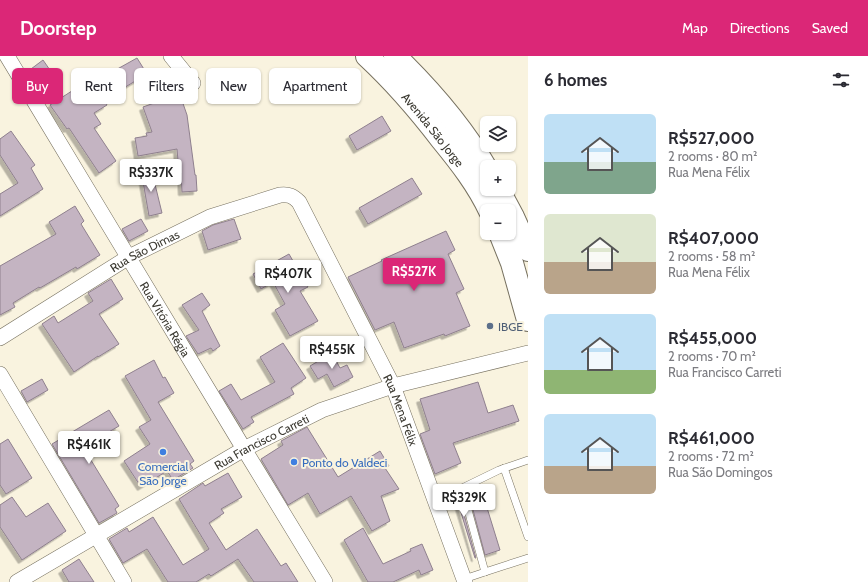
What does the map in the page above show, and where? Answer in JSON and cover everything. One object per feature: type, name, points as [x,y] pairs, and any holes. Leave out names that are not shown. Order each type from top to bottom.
[{"type":"main road","name":"Avenida São Jorge","points":[[367,56],[390,77],[429,123],[458,160],[487,204]]},
{"type":"main road","name":"Avenida São Jorge","points":[[395,56],[414,75],[460,128],[481,160]]},
{"type":"main road","points":[[502,196],[528,250]]},
{"type":"main road","points":[[503,240],[512,263],[528,320]]},
{"type":"street","name":"Rua Vitória Régia","points":[[7,56],[326,582]]},
{"type":"street","points":[[171,56],[181,68]]},
{"type":"street","name":"Rua São Dimas","points":[[0,338],[129,257],[210,217],[280,195],[288,194],[294,196],[299,202]]},
{"type":"street","name":"Rua Mena Félix","points":[[299,202],[393,386],[462,581]]},
{"type":"street","name":"Rua Francisco Carreti","points":[[18,582],[244,449],[322,410],[393,386],[528,354]]},
{"type":"street","points":[[0,374],[124,582]]},
{"type":"lane","points":[[485,572],[462,488],[504,468],[528,460]]},
{"type":"lane","points":[[504,468],[528,537]]},
{"type":"lane","points":[[462,581],[528,558]]},
{"type":"building","points":[[137,58],[143,68],[134,68],[134,82],[126,87],[126,68],[119,68]]},
{"type":"building","points":[[43,60],[49,68],[32,68]]},
{"type":"building","points":[[71,92],[71,104],[107,105],[94,113],[101,124],[94,128],[116,161],[99,173],[69,128],[67,129],[50,105],[63,104],[63,97]]},
{"type":"building","points":[[151,104],[183,104],[187,115],[197,191],[182,192],[181,173],[179,173],[177,149],[138,156],[135,138],[147,136],[146,133],[152,132],[143,107]]},
{"type":"building","points":[[382,116],[391,131],[357,150],[349,136]]},
{"type":"building","points":[[11,131],[35,165],[31,168],[43,189],[0,216],[0,194],[18,183],[0,155],[0,139]]},
{"type":"building","points":[[151,168],[162,213],[149,216],[141,170]]},
{"type":"building","points":[[412,178],[422,194],[368,224],[359,208]]},
{"type":"building","points":[[75,206],[84,221],[81,224],[100,255],[77,269],[76,267],[40,288],[39,287],[13,303],[15,307],[0,315],[0,266],[56,234],[49,222]]},
{"type":"building","points":[[141,219],[148,231],[129,241],[122,229]]},
{"type":"building","points":[[234,219],[241,239],[208,250],[202,231],[213,225]]},
{"type":"building","points":[[446,231],[455,250],[448,254],[464,289],[456,293],[470,326],[445,336],[444,334],[404,348],[394,322],[375,330],[348,277],[382,261],[381,260]]},
{"type":"building","points":[[289,254],[308,287],[300,291],[318,321],[290,336],[275,310],[285,304],[273,282],[261,289],[253,274]]},
{"type":"building","points":[[111,279],[123,299],[99,314],[119,344],[74,372],[42,324],[54,316],[58,323],[93,301],[88,293]]},
{"type":"building","points":[[202,293],[210,305],[202,311],[220,346],[213,351],[211,348],[198,354],[186,336],[199,330],[182,305]]},
{"type":"building","points":[[283,343],[306,378],[291,388],[294,394],[251,417],[254,422],[243,429],[219,391],[231,384],[241,400],[275,382],[260,357]]},
{"type":"building","points":[[332,353],[340,368],[347,365],[353,377],[334,387],[327,374],[318,379],[310,366]]},
{"type":"building","points":[[154,360],[163,378],[165,377],[174,393],[158,402],[194,461],[190,464],[193,468],[173,480],[167,471],[141,487],[124,461],[150,444],[139,427],[151,420],[125,376]]},
{"type":"building","points":[[42,379],[48,390],[27,402],[21,391]]},
{"type":"building","points":[[478,382],[488,413],[513,405],[519,421],[453,443],[461,463],[435,474],[420,434],[430,430],[420,399]]},
{"type":"building","points":[[109,410],[119,426],[83,447],[119,506],[115,509],[117,513],[99,523],[52,444]]},
{"type":"building","points":[[307,427],[338,477],[380,451],[389,466],[385,468],[399,489],[381,496],[390,521],[372,531],[351,496],[320,514],[308,493],[288,505],[261,459],[283,445],[281,441]]},
{"type":"building","points":[[8,439],[32,478],[6,494],[0,485],[0,444]]},
{"type":"building","points":[[228,473],[242,497],[221,509],[224,513],[209,523],[226,550],[257,529],[281,566],[286,563],[298,582],[254,582],[238,559],[211,576],[209,574],[196,582],[168,582],[147,549],[123,563],[109,539],[127,528],[129,532],[153,517],[183,565],[209,549],[179,499],[203,483],[205,486]]},
{"type":"building","points":[[480,485],[500,550],[485,555],[468,491]]},
{"type":"building","points":[[457,489],[476,558],[454,490]]},
{"type":"building","points":[[12,497],[26,517],[48,503],[66,531],[22,560],[0,527],[0,505]]},
{"type":"building","points":[[363,528],[383,564],[411,551],[410,549],[422,544],[433,570],[421,575],[419,570],[393,582],[368,582],[344,540]]},
{"type":"building","points":[[79,559],[94,582],[69,582],[62,570]]},
{"type":"place","name":"IBGE","points":[[490,326]]},
{"type":"place","name":"Comercial São Jorge","points":[[163,452]]},
{"type":"place","name":"Ponto do Valdeci","points":[[294,462]]}]
